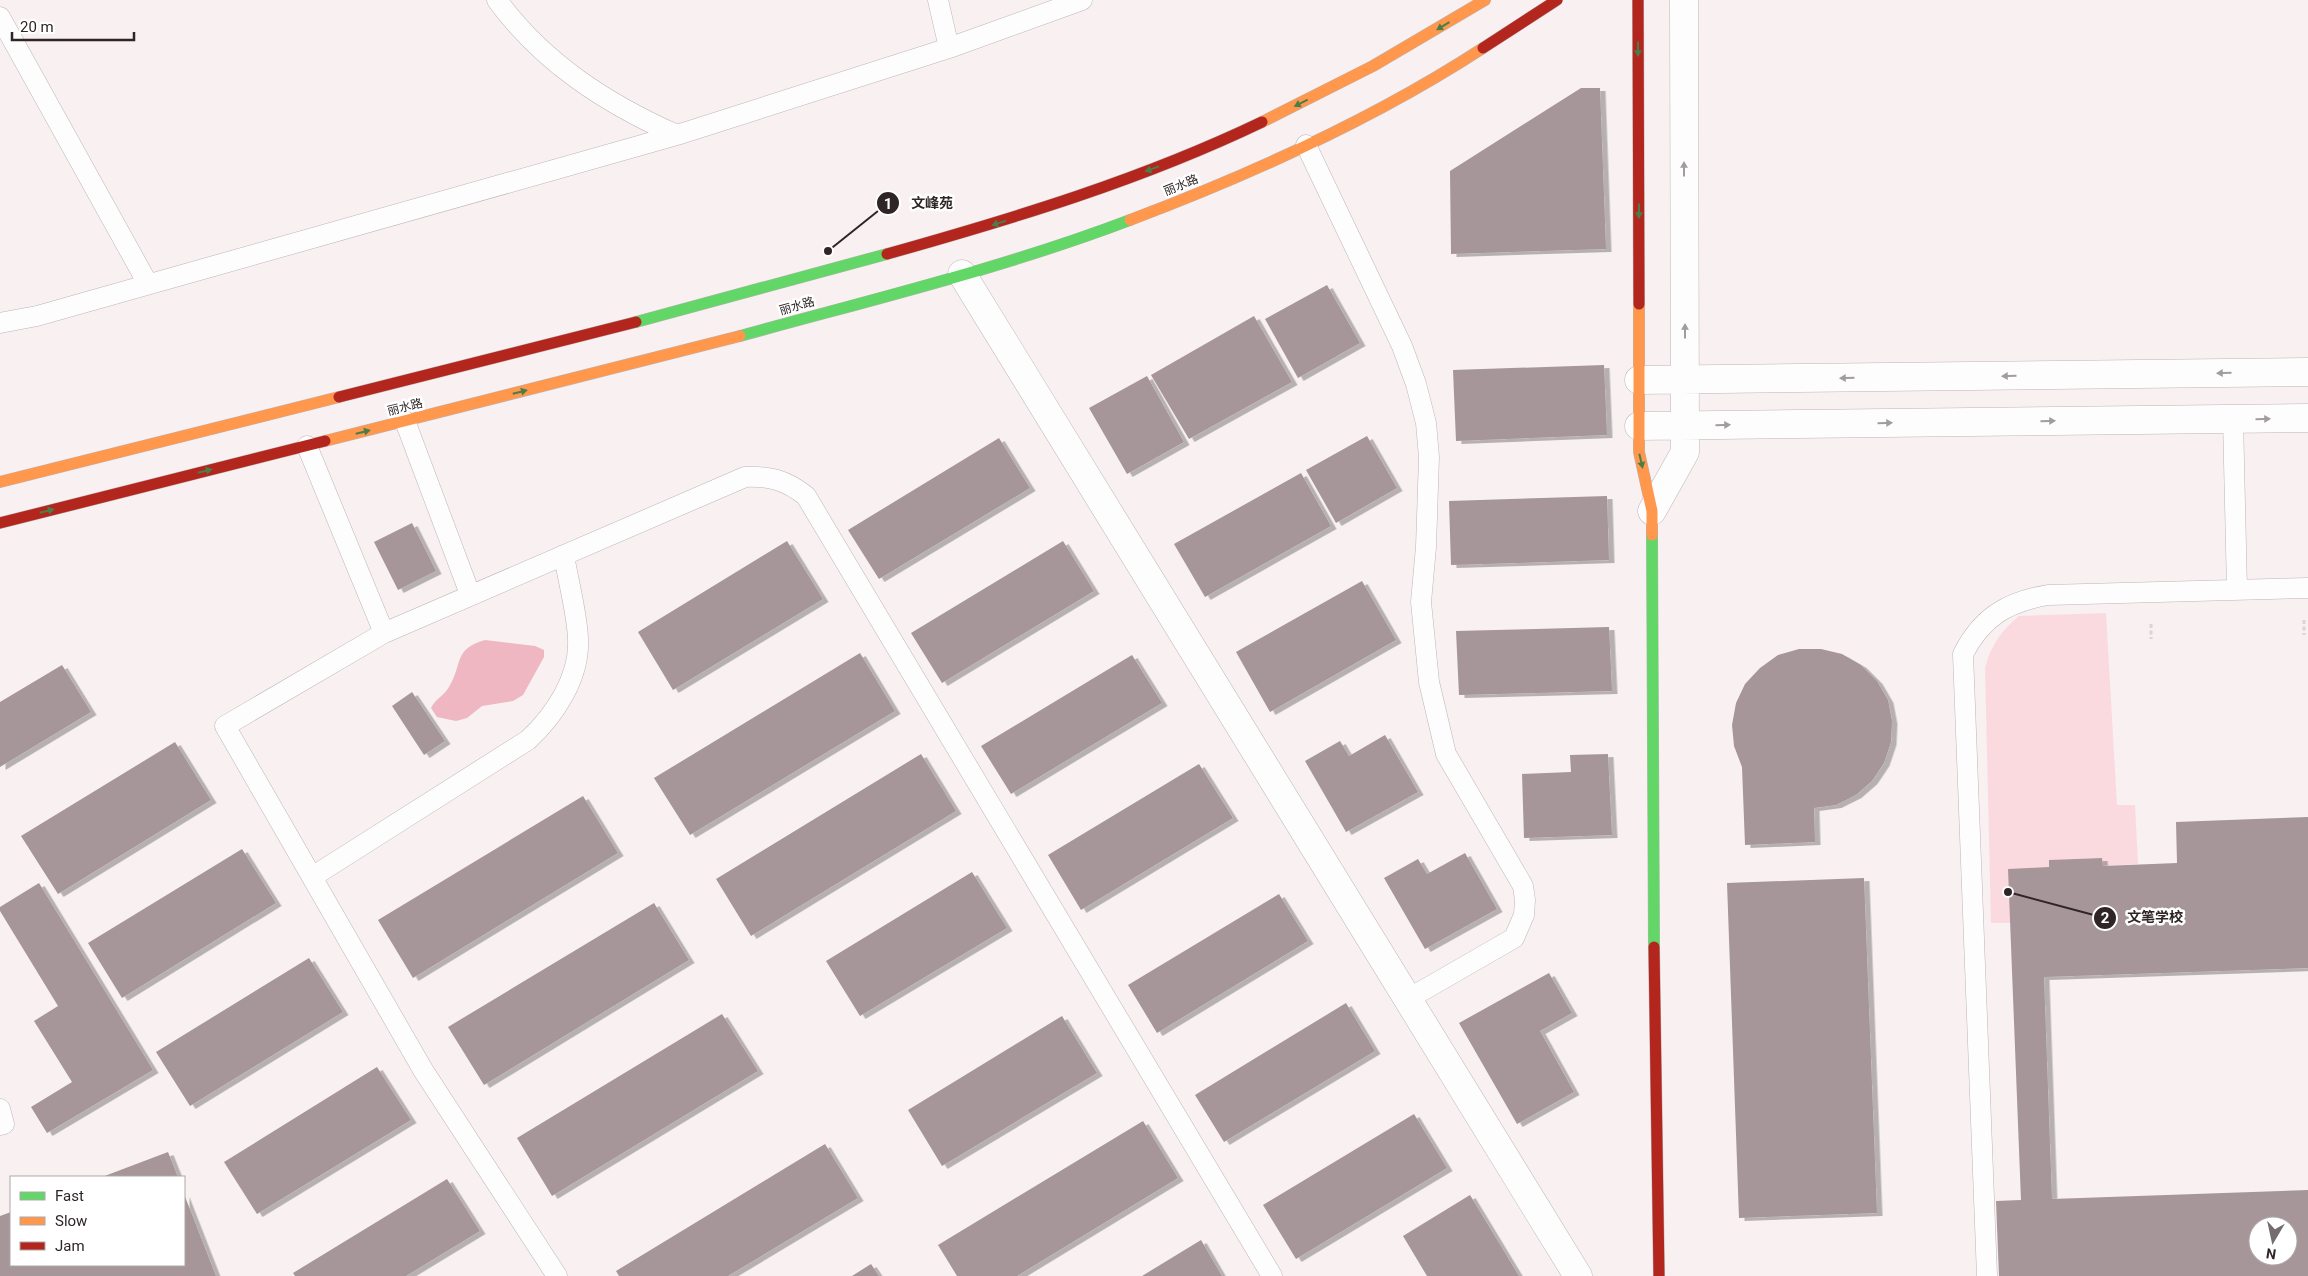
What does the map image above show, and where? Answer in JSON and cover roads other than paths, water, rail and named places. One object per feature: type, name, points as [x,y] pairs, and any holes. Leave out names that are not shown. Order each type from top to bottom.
[{"type":"street","name":"丽水路","points":[[0,482],[703,306],[993,225],[1085,194],[1176,160],[1265,121],[1353,77],[1440,28],[1485,0]]},
{"type":"street","name":"丽水路","points":[[0,523],[713,344],[962,274],[1098,232],[1191,197],[1306,145],[1372,112],[1460,63],[1556,0]]},
{"type":"street","points":[[1638,0],[1639,452],[1652,511],[1652,770],[1659,1276]]},
{"type":"street","points":[[1652,511],[1685,452],[1684,0]]},
{"type":"street","points":[[962,274],[1578,1276]]},
{"type":"street","points":[[1639,380],[2308,372]]},
{"type":"street","points":[[1639,426],[2308,418]]},
{"type":"lane","points":[[497,0],[538,47],[569,74],[603,98],[638,118],[677,135]]},
{"type":"lane","points":[[938,0],[949,48]]},
{"type":"lane","points":[[0,323],[37,316],[677,135],[949,48],[1082,0]]},
{"type":"lane","points":[[0,17],[148,284]]},
{"type":"lane","points":[[1306,145],[1402,346],[1416,384],[1426,423],[1429,457],[1426,547],[1421,602],[1428,682],[1446,754],[1522,886],[1525,900],[1524,916],[1514,938],[1408,999]]},
{"type":"lane","points":[[2233,419],[2237,589]]},
{"type":"lane","points":[[405,421],[470,594]]},
{"type":"lane","points":[[307,446],[384,633]]},
{"type":"lane","points":[[557,1276],[424,1070],[225,726],[384,633],[470,594],[745,477],[765,476],[784,481],[806,496],[1272,1276]]},
{"type":"lane","points":[[312,877],[528,740],[543,726],[565,694],[577,658],[578,639],[564,555]]},
{"type":"lane","points":[[1987,1276],[1963,654],[1982,625],[2011,604],[2029,598],[2048,595],[2308,588]]},
{"type":"lane","points":[[0,1109],[4,1124],[0,1125]]},
{"type":"place","name":"文峰苑","points":[[828,251]]},
{"type":"place","name":"文笔学校","points":[[2008,892]]}]
